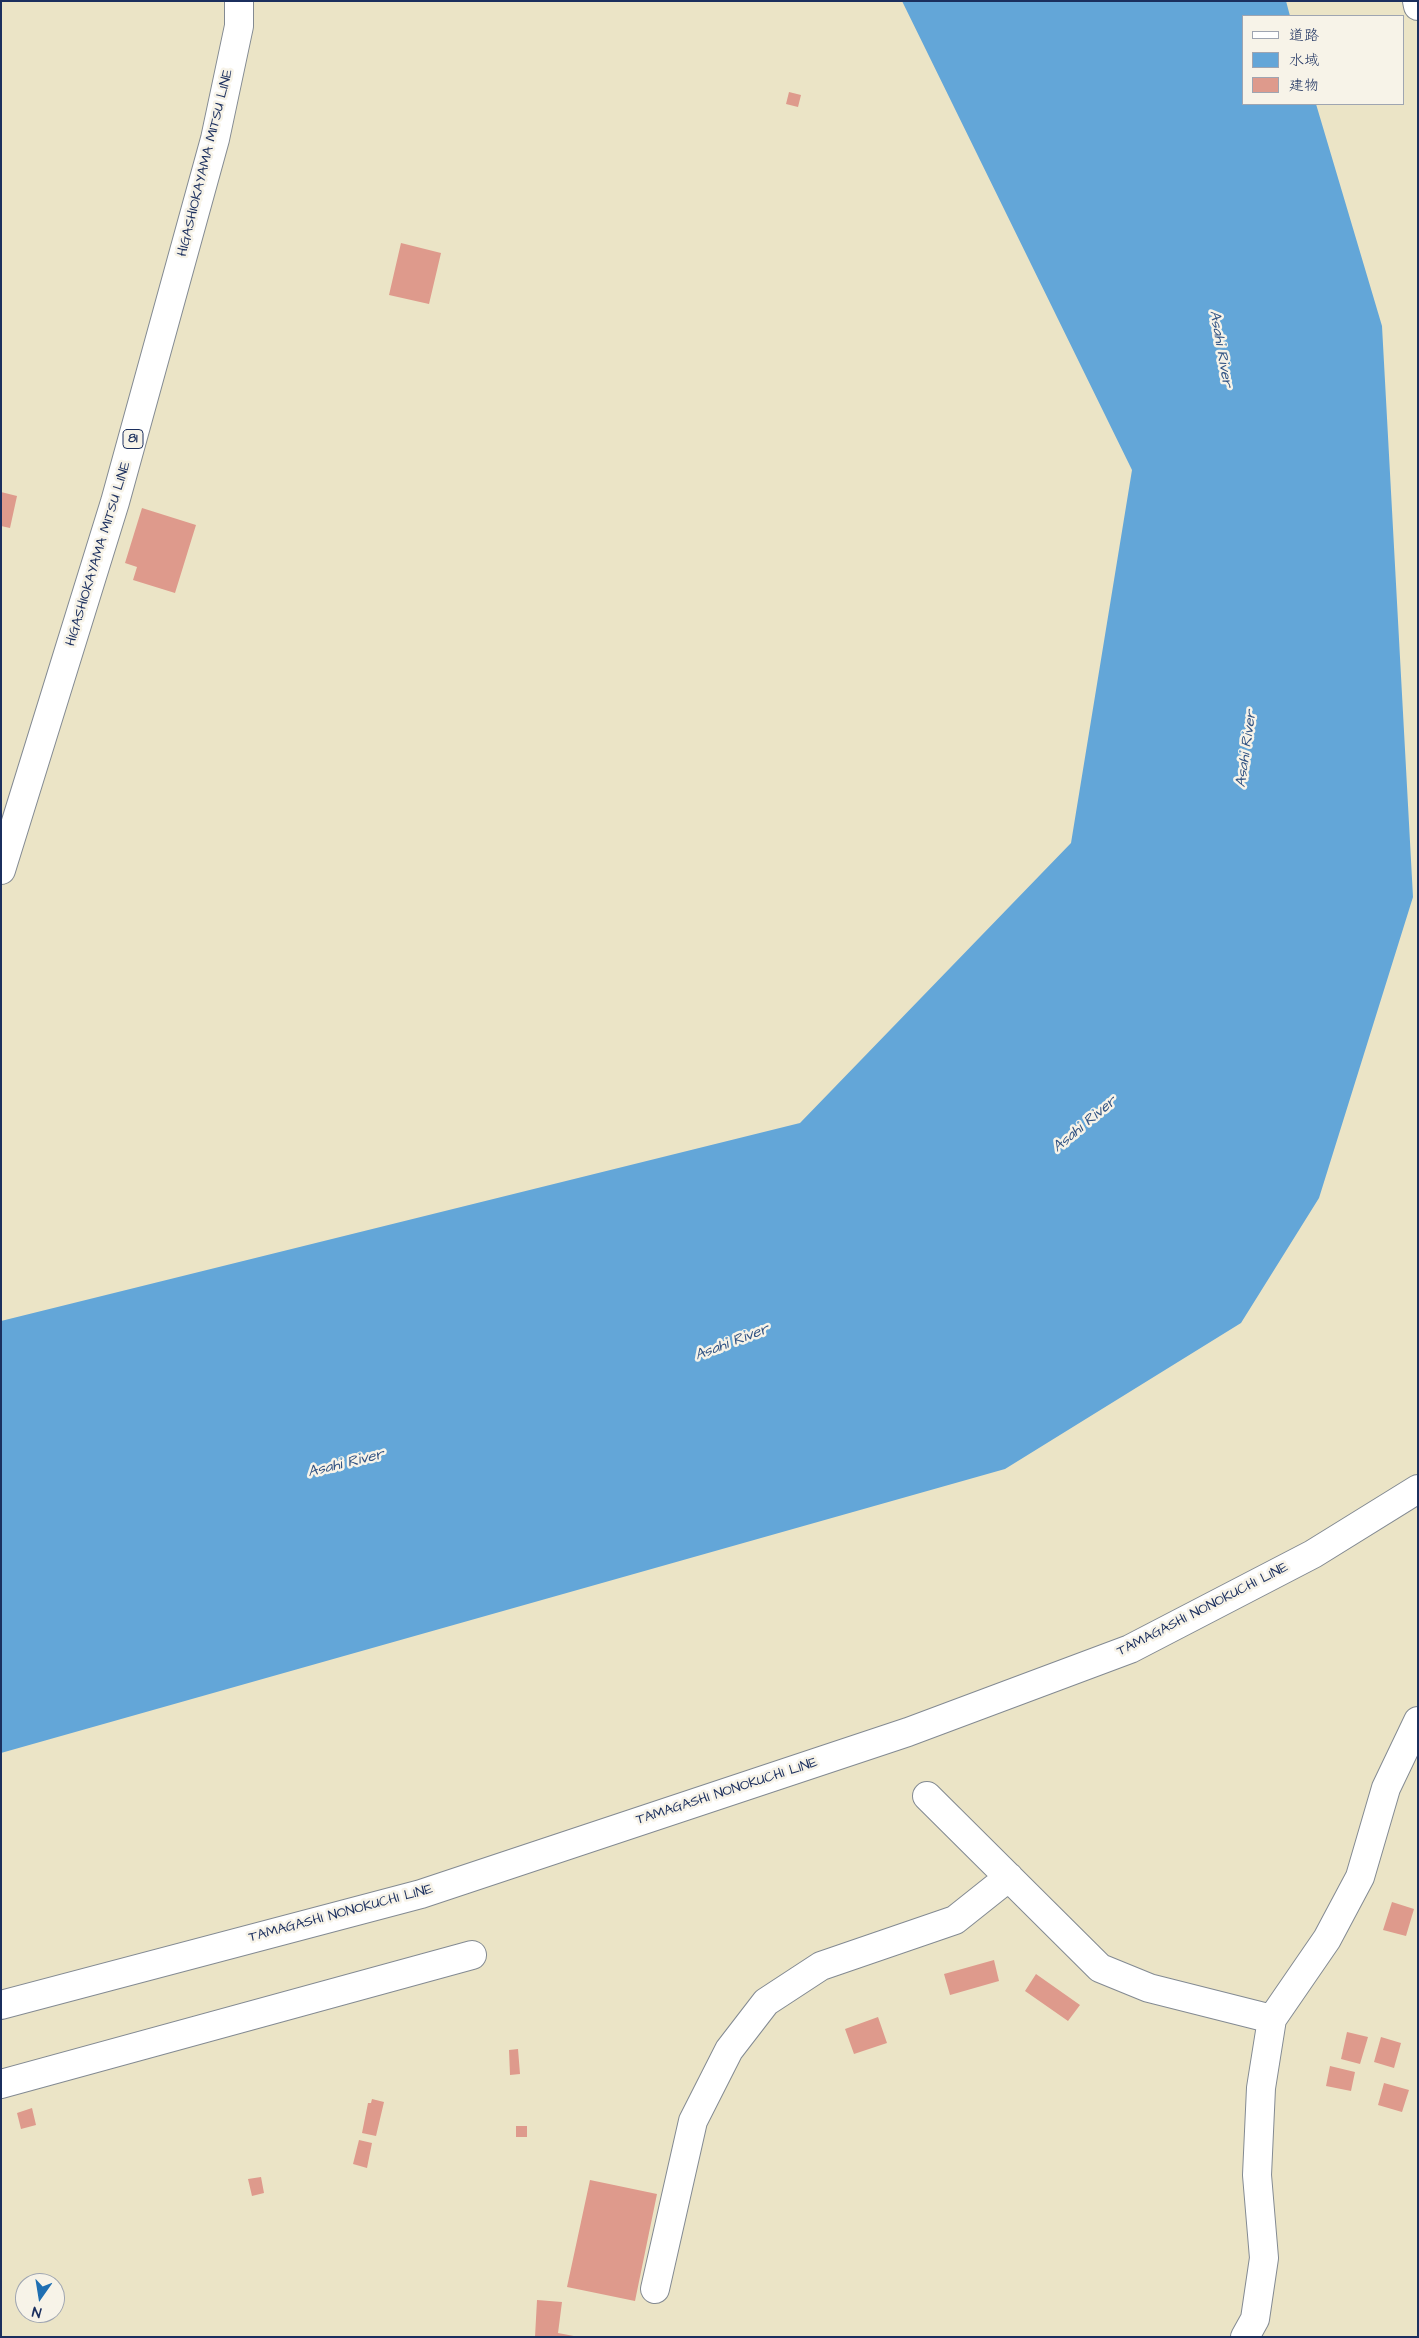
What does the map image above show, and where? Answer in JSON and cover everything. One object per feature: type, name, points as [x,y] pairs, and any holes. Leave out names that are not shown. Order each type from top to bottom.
[{"type":"main road","name":"HIGASHIOKAYAMA MITSU LINE","points":[[1,870],[116,502],[213,149],[239,26],[239,1]]},
{"type":"main road","points":[[1417,1],[1418,6]]},
{"type":"main road","name":"TAMAGASHI NONOKUCHI LINE","points":[[1,2005],[420,1894],[908,1732],[1130,1649],[1314,1554],[1418,1489]]},
{"type":"main road","points":[[1245,2337],[1255,2319],[1264,2258],[1257,2174],[1261,2088],[1272,2019],[1327,1939],[1360,1877],[1386,1788],[1418,1721]]},
{"type":"main road","points":[[927,1796],[1100,1968],[1149,1988],[1272,2019]]},
{"type":"main road","points":[[655,2289],[693,2121],[729,2050],[766,2002],[821,1966],[955,1920],[1009,1877]]},
{"type":"main road","points":[[1,2084],[472,1955]]},
{"type":"water","name":"Asahi River","points":[[902,1],[1286,1],[1290,15],[1242,15],[1242,105],[1316,105],[1382,326],[1413,897],[1319,1198],[1241,1323],[1005,1469],[1,1753],[1,1321],[800,1123],[1071,843],[1132,470]]},
{"type":"building","points":[[789,92],[801,95],[798,107],[786,104]]},
{"type":"building","points":[[401,243],[441,253],[429,304],[389,295]]},
{"type":"building","points":[[1,492],[17,496],[10,528],[1,526]]},
{"type":"building","points":[[142,508],[196,525],[175,593],[133,580],[137,567],[125,563]]},
{"type":"building","points":[[1392,1902],[1414,1909],[1406,1936],[1383,1930]]},
{"type":"building","points":[[994,1960],[999,1981],[950,1995],[944,1974]]},
{"type":"building","points":[[1036,1974],[1080,2005],[1068,2021],[1025,1991]]},
{"type":"building","points":[[878,2017],[887,2043],[854,2054],[845,2029]]},
{"type":"building","points":[[1347,2032],[1368,2037],[1360,2064],[1341,2059]]},
{"type":"building","points":[[1381,2037],[1401,2043],[1394,2068],[1374,2062]]},
{"type":"building","points":[[518,2049],[520,2074],[510,2075],[509,2050]]},
{"type":"building","points":[[1330,2066],[1355,2072],[1351,2091],[1326,2086]]},
{"type":"building","points":[[1384,2083],[1409,2090],[1402,2112],[1378,2105]]},
{"type":"building","points":[[372,2099],[384,2102],[376,2136],[362,2133],[368,2103],[371,2103]]},
{"type":"building","points":[[32,2108],[36,2125],[21,2129],[17,2113]]},
{"type":"building","points":[[516,2126],[527,2126],[527,2137],[516,2137]]},
{"type":"building","points":[[359,2140],[372,2143],[367,2168],[353,2164]]},
{"type":"building","points":[[261,2177],[264,2193],[252,2196],[248,2179]]},
{"type":"building","points":[[590,2180],[657,2194],[635,2301],[567,2287]]},
{"type":"building","points":[[537,2300],[562,2302],[558,2333],[579,2337],[535,2337]]}]
